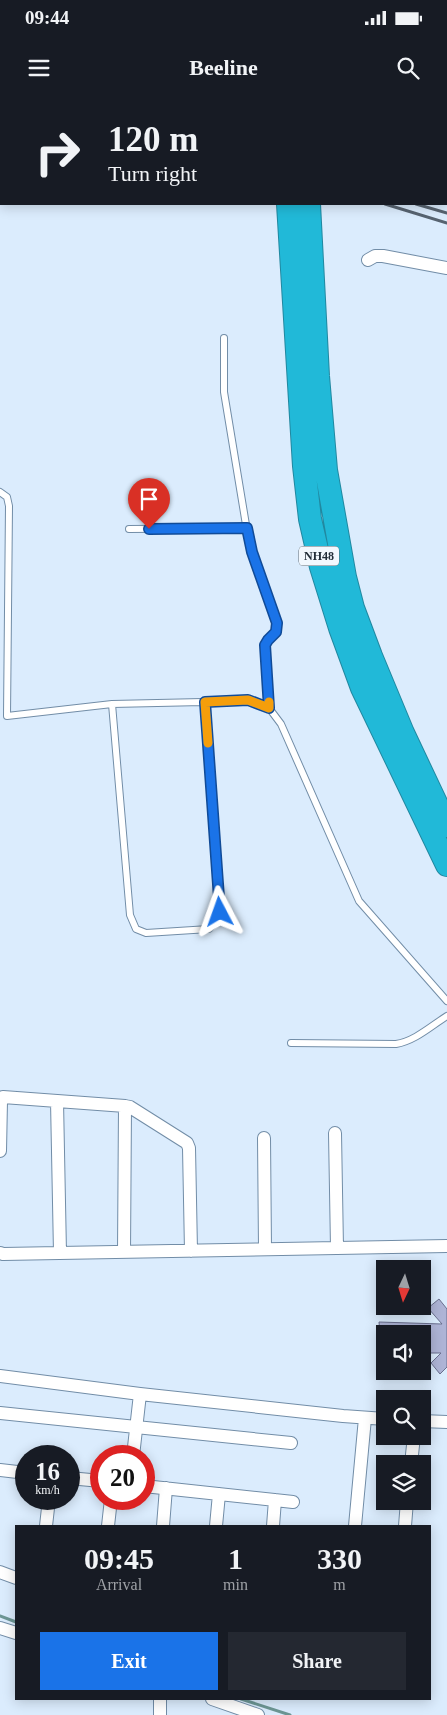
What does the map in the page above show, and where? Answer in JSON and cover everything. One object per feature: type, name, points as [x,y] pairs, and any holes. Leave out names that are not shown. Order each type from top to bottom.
[{"type":"highway","name":"NH48","points":[[308,205],[296,218],[304,466],[310,519],[340,628],[362,688],[447,865]]},
{"type":"highway","name":"NH48","points":[[296,218],[318,376],[326,470],[345,578],[353,608],[370,656],[403,733],[447,826]]},
{"type":"street","points":[[368,260],[375,256],[383,256],[447,268]]},
{"type":"street","points":[[0,1151],[1,1101],[3,1097],[130,1107],[187,1143],[191,1251]]},
{"type":"street","points":[[57,1101],[60,1253]]},
{"type":"street","points":[[124,1252],[125,1106]]},
{"type":"street","points":[[335,1133],[337,1248]]},
{"type":"street","points":[[264,1138],[264,1249]]},
{"type":"street","points":[[0,1253],[447,1246]]},
{"type":"street","points":[[0,1376],[140,1394],[376,1419]]},
{"type":"street","points":[[134,1445],[140,1394]]},
{"type":"street","points":[[0,1413],[290,1443]]},
{"type":"street","points":[[355,1525],[365,1418]]},
{"type":"street","points":[[431,1421],[447,1422]]},
{"type":"street","points":[[0,1470],[15,1472]]},
{"type":"street","points":[[155,1487],[293,1502]]},
{"type":"street","points":[[163,1525],[166,1488]]},
{"type":"street","points":[[216,1525],[219,1494]]},
{"type":"street","points":[[273,1525],[275,1500]]},
{"type":"street","points":[[46,1525],[48,1510]]},
{"type":"street","points":[[108,1525],[110,1510]]},
{"type":"street","points":[[405,1525],[407,1510]]},
{"type":"street","points":[[0,1572],[15,1578]]},
{"type":"street","points":[[0,1628],[15,1633]]},
{"type":"street","points":[[160,1700],[160,1715]]},
{"type":"street","points":[[215,1700],[258,1715]]},
{"type":"lane","points":[[224,338],[224,392],[247,528],[252,552],[277,623],[276,632],[265,645],[269,708]]},
{"type":"lane","points":[[0,492],[7,497],[9,506],[4,716],[112,704],[248,700],[269,708],[281,724],[359,901],[447,1001]]},
{"type":"lane","points":[[129,529],[247,528]]},
{"type":"lane","points":[[112,704],[130,915],[136,929],[146,933],[210,929],[216,922],[220,912],[205,702]]},
{"type":"lane","points":[[292,1043],[396,1044],[412,1039],[447,1016]]},
{"type":"building","points":[[439,1299],[447,1309],[447,1367],[440,1374],[431,1363],[441,1353],[431,1353],[431,1325],[379,1325],[379,1322],[442,1324],[431,1311],[431,1306]]},
{"type":"waterway","points":[[0,1616],[15,1622]]},
{"type":"waterway","points":[[244,1700],[290,1715]]},
{"type":"railway","points":[[388,205],[447,223]]},
{"type":"railway","points":[[419,205],[447,213]]},
{"type":"slow traffic","points":[[208,743],[205,702],[248,700],[263,704],[269,708],[269,702]]},
{"type":"route","points":[[149,529],[247,528],[249,543],[277,623],[276,632],[265,645],[269,708],[263,704],[248,700],[205,702],[220,912]]}]
